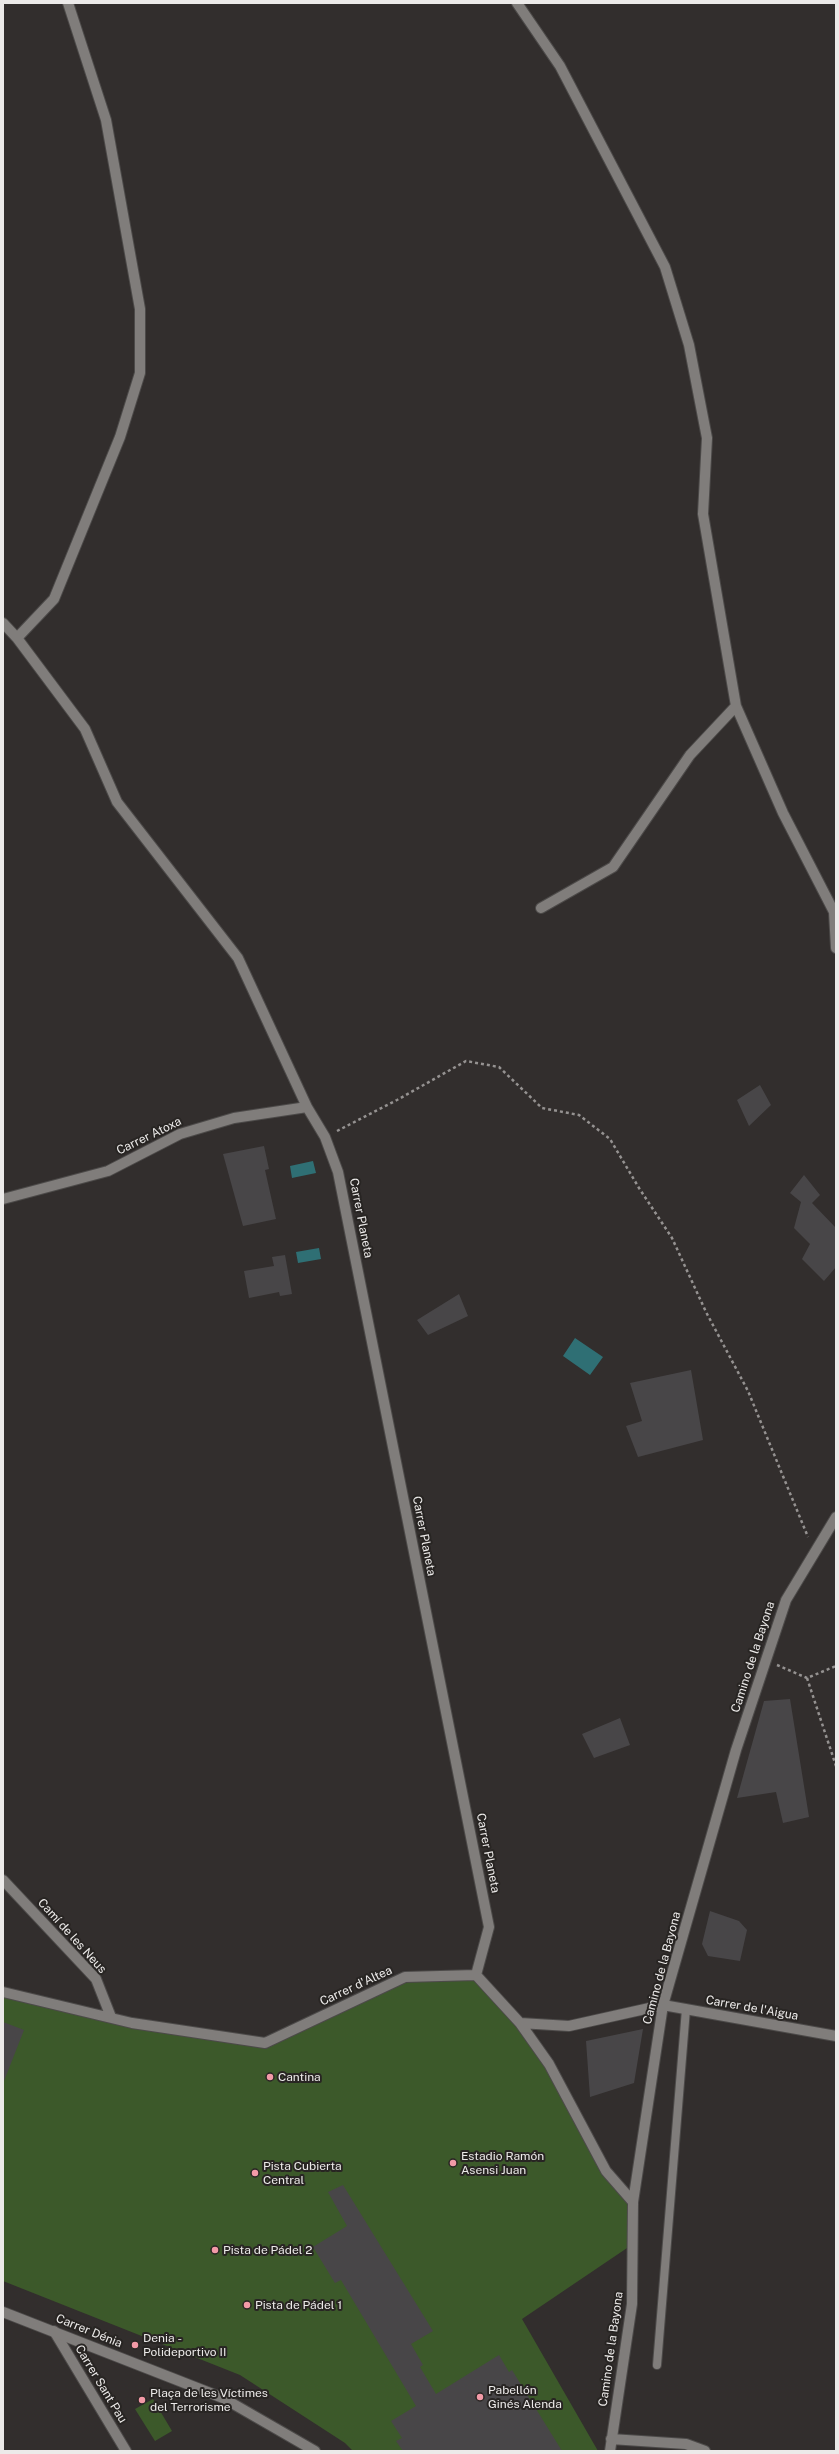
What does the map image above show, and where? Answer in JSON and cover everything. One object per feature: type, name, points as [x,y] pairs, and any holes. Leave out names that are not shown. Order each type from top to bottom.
[{"type":"street","points":[[17,638],[54,599],[120,437],[140,373],[140,309],[106,120],[68,3]]},
{"type":"street","points":[[516,3],[560,66],[665,267],[689,345],[707,438],[703,514],[736,706],[783,814],[834,912],[836,948]]},
{"type":"street","name":"Carrer Planeta","points":[[3,623],[17,638],[85,730],[117,802],[238,958],[308,1107],[326,1137],[340,1180],[489,1926],[476,1975]]},
{"type":"street","points":[[541,908],[613,867],[690,755],[736,706]]},
{"type":"street","name":"Carrer Atoxa","points":[[3,1199],[108,1171],[180,1134],[234,1118],[308,1107]]},
{"type":"street","name":"Camino de la Bayona","points":[[610,2451],[632,2304],[633,2202],[663,2005],[736,1750],[786,1600],[836,1517]]},
{"type":"street","name":"Camí de les Neus","points":[[3,1880],[96,1979],[111,2017]]},
{"type":"street","points":[[476,1975],[520,2023],[549,2064],[606,2171],[633,2202]]},
{"type":"street","name":"Carrer d'Altea","points":[[3,1992],[132,2023],[265,2043],[405,1977],[476,1975]]},
{"type":"street","points":[[520,2023],[569,2026],[663,2005]]},
{"type":"street","name":"Carrer de l'Aigua","points":[[663,2005],[836,2036]]},
{"type":"street","name":"Carrer Dénia","points":[[3,2312],[223,2398],[314,2451]]},
{"type":"street","name":"Carrer Sant Pau","points":[[54,2331],[126,2451]]},
{"type":"street","points":[[611,2439],[686,2444],[705,2451]]},
{"type":"lane","points":[[657,2365],[686,2009]]},
{"type":"path","points":[[326,1137],[397,1100],[466,1061],[499,1067],[542,1108],[579,1115],[610,1139],[639,1188],[672,1238],[706,1312],[748,1391],[815,1552]]},
{"type":"path","points":[[766,1660],[807,1678],[836,1666]]},
{"type":"path","points":[[807,1678],[836,1766]]},
{"type":"green space","points":[[476,1975],[520,2023],[606,2171],[633,2202],[633,2244],[522,2319],[598,2451],[353,2451],[345,2443],[240,2375],[3,2281],[3,1992],[111,2017],[265,2043],[405,1977]]},
{"type":"green space","points":[[153,2399],[172,2431],[155,2441],[135,2409]]},
{"type":"water","points":[[313,1161],[316,1173],[292,1178],[290,1166]]},
{"type":"water","points":[[319,1248],[321,1259],[298,1263],[296,1252]]},
{"type":"water","points":[[575,1338],[603,1357],[590,1375],[563,1356]]},
{"type":"building","points":[[760,1085],[771,1105],[749,1126],[737,1100]]},
{"type":"building","points":[[264,1146],[269,1169],[265,1170],[276,1219],[243,1226],[223,1154]]},
{"type":"building","points":[[804,1175],[820,1195],[812,1203],[836,1228],[836,1267],[824,1281],[802,1259],[810,1244],[794,1228],[801,1202],[790,1193]]},
{"type":"building","points":[[285,1255],[292,1294],[280,1296],[279,1292],[249,1298],[244,1271],[274,1266],[272,1257]]},
{"type":"building","points":[[459,1294],[468,1316],[428,1335],[417,1320]]},
{"type":"building","points":[[691,1370],[703,1440],[638,1457],[626,1426],[642,1421],[630,1383]]},
{"type":"building","points":[[790,1699],[809,1817],[783,1823],[776,1792],[737,1798],[764,1701]]},
{"type":"building","points":[[620,1718],[630,1745],[594,1758],[582,1734]]},
{"type":"building","points":[[710,1911],[739,1921],[747,1930],[740,1961],[708,1956],[702,1944]]},
{"type":"building","points":[[3,2022],[24,2030],[4,2081],[3,2080]]},
{"type":"building","points":[[643,2029],[634,2083],[590,2097],[586,2041]]},
{"type":"building","points":[[343,2185],[433,2331],[411,2344],[423,2365],[420,2367],[436,2394],[499,2355],[509,2372],[512,2370],[562,2451],[403,2451],[396,2441],[402,2438],[391,2421],[416,2406],[341,2280],[335,2283],[313,2247],[347,2226],[328,2192]]},
{"type":"place","name":"Cantina","points":[[270,2077]]},
{"type":"place","name":"Estadio Ramón Asensi Juan","points":[[453,2163]]},
{"type":"place","name":"Pista Cubierta Central","points":[[255,2173]]},
{"type":"place","name":"Pista de Pádel 2","points":[[215,2250]]},
{"type":"place","name":"Pista de Pádel 1","points":[[247,2305]]},
{"type":"place","name":"Denia - Polideportivo II","points":[[135,2345]]},
{"type":"place","name":"Pabellón Ginés Alenda","points":[[480,2397]]},
{"type":"place","name":"Plaça de les Víctimes del Terrorisme","points":[[142,2400]]}]
